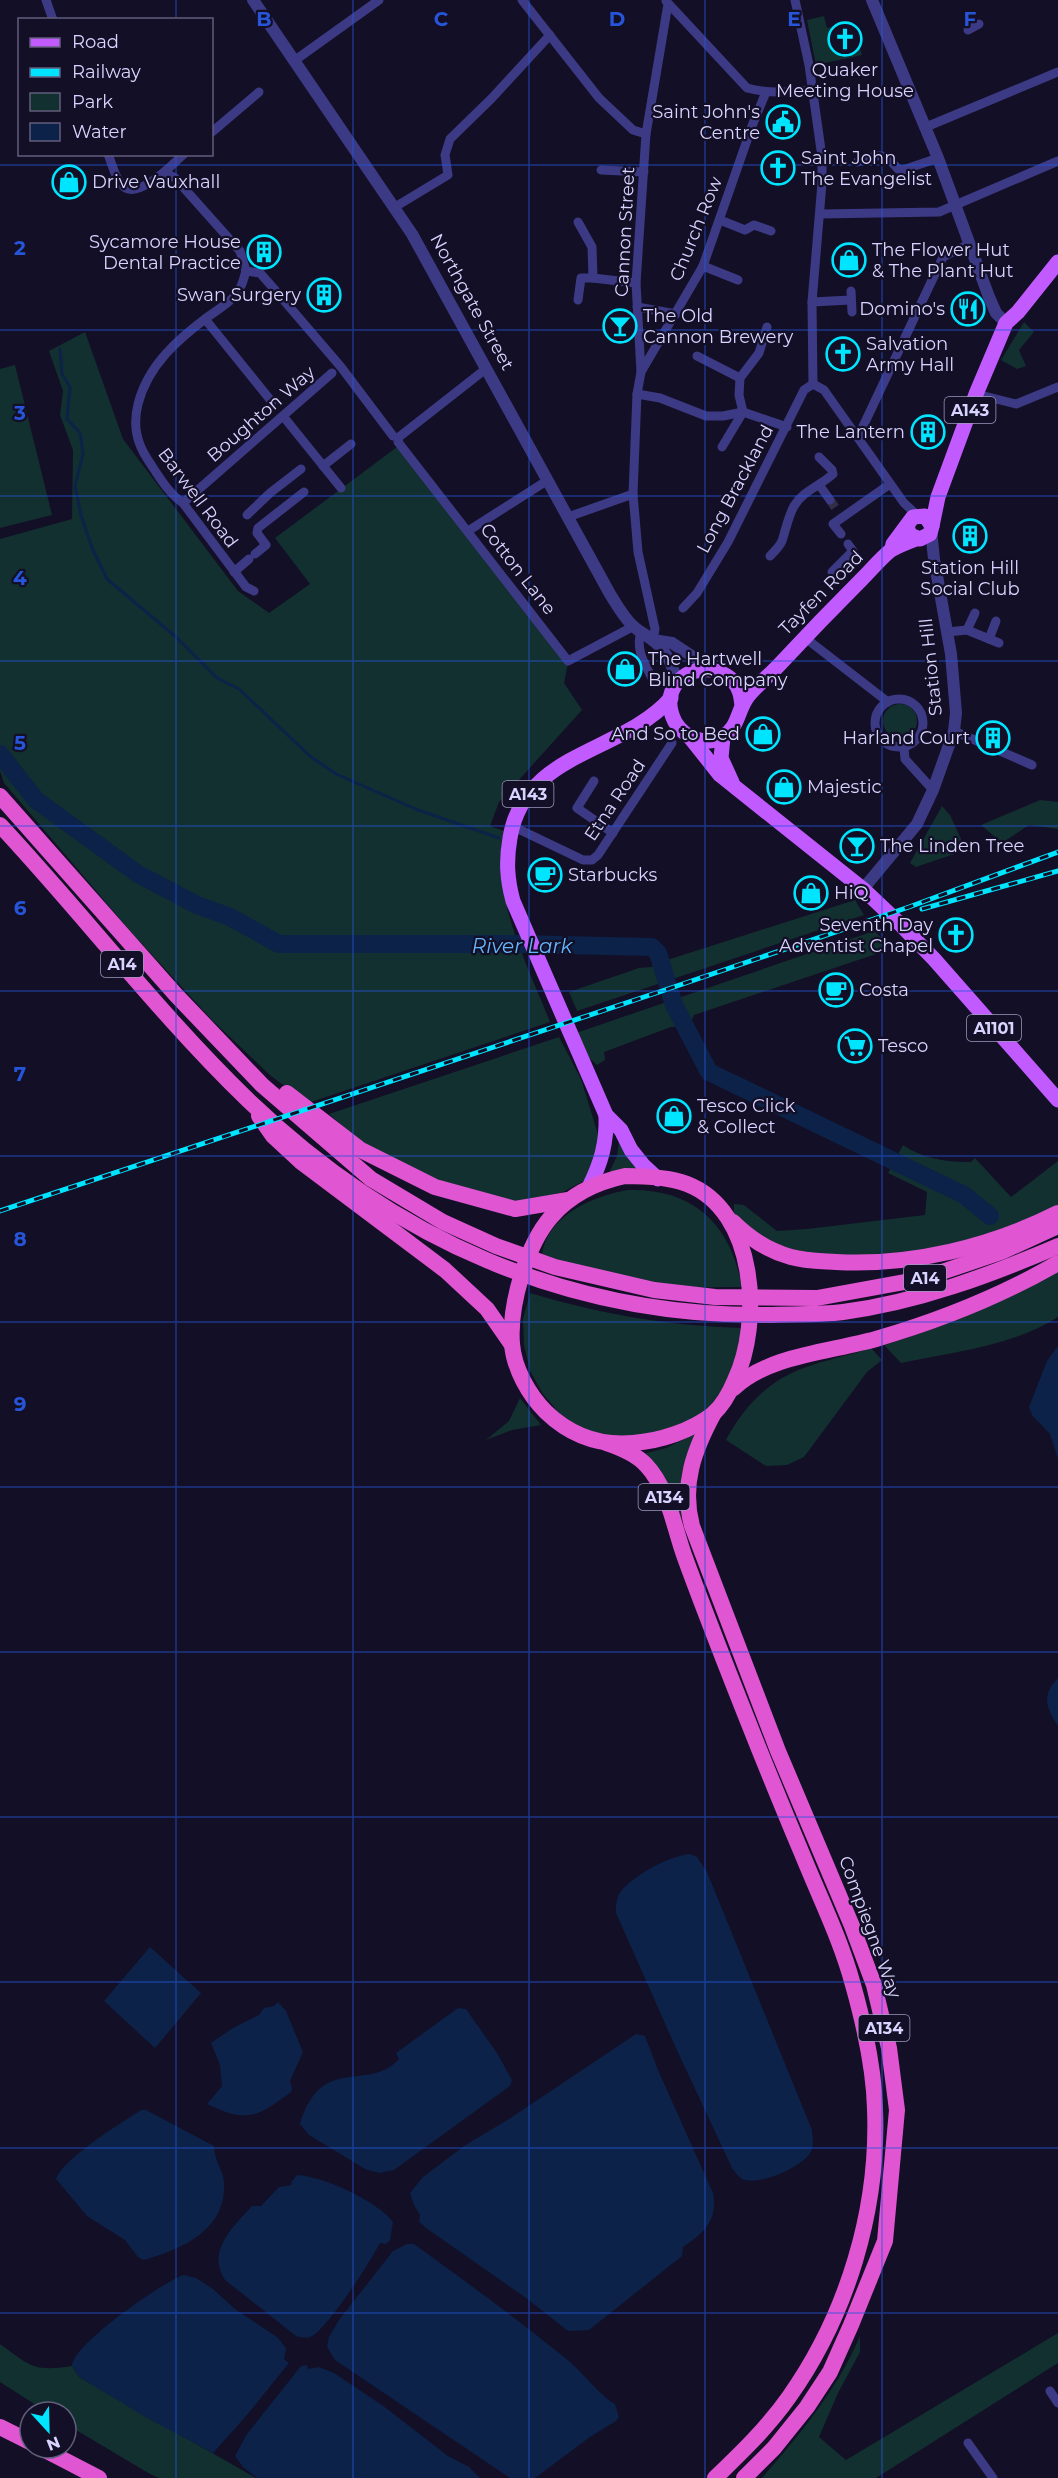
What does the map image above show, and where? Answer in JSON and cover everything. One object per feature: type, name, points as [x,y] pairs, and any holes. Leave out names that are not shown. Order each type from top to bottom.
[{"type":"highway","name":"A14","points":[[0,796],[176,995],[262,1085],[371,1179],[443,1222],[496,1246],[555,1267],[654,1290],[715,1297],[826,1296],[921,1279],[1001,1252],[1058,1226]]},
{"type":"highway","name":"A14","points":[[0,825],[59,888],[134,978],[249,1100],[348,1184],[430,1234],[491,1263],[551,1286],[650,1307],[713,1314],[817,1315],[923,1296],[988,1275],[1058,1246]]},
{"type":"highway","name":"A14","points":[[235,1056],[361,1150],[435,1187],[515,1209],[530,1209],[571,1199]]},
{"type":"highway","name":"A14","points":[[249,1100],[273,1136],[309,1168],[445,1270],[487,1308],[512,1345]]},
{"type":"highway","points":[[625,1176],[687,1184],[702,1193],[724,1214],[742,1248],[749,1280],[750,1303],[746,1349],[730,1391],[714,1413],[681,1432],[638,1443],[606,1443],[589,1439],[571,1430],[545,1411],[525,1385],[512,1345],[518,1289],[534,1242],[552,1216],[571,1199],[589,1187],[608,1179],[625,1176]]},
{"type":"highway","name":"A14","points":[[724,1214],[739,1228],[771,1250],[792,1258],[850,1263],[918,1257],[978,1245],[1036,1224],[1058,1213]]},
{"type":"highway","name":"A14","points":[[730,1391],[742,1380],[767,1366],[876,1339],[956,1312],[1010,1289],[1058,1263]]},
{"type":"highway","name":"Compiegne Way","points":[[714,1413],[695,1451],[690,1467],[687,1497],[692,1526],[778,1751],[852,1926],[874,1985],[889,2048],[897,2110],[885,2241],[851,2325],[830,2372],[807,2407],[774,2448],[744,2478]]},
{"type":"highway","name":"Compiegne Way","points":[[606,1443],[634,1455],[645,1464],[655,1475],[662,1490],[684,1557],[751,1730],[835,1932],[853,1982],[866,2035],[875,2109],[873,2177],[855,2262],[838,2312],[827,2336],[788,2399],[756,2439],[715,2478]]},
{"type":"highway","points":[[0,2427],[18,2436]]},
{"type":"highway","points":[[64,2460],[99,2478]]},
{"type":"main road","name":"Tayfen Road","points":[[932,528],[938,497],[976,394],[1006,323],[1018,312],[1058,261]]},
{"type":"main road","name":"Tayfen Road","points":[[779,666],[804,637],[892,549],[893,543],[914,526],[938,497]]},
{"type":"main road","points":[[914,526],[929,519],[932,528]]},
{"type":"main road","name":"A143","points":[[718,672],[747,679],[779,666]]},
{"type":"main road","name":"A143","points":[[742,706],[747,697],[779,666]]},
{"type":"main road","points":[[649,719],[668,723],[685,733],[698,740],[709,741],[723,737],[731,731],[738,720],[742,706],[738,688],[718,672],[693,671],[677,682],[671,698],[671,713],[685,733]]},
{"type":"main road","name":"A143","points":[[589,1187],[602,1161],[607,1134],[606,1115],[525,930],[507,880],[507,856],[512,826],[520,805],[536,783],[559,766],[649,719],[671,698]]},
{"type":"main road","name":"A1101","points":[[685,733],[720,775],[864,890],[931,956],[1058,1100]]},
{"type":"main road","name":"A1101","points":[[723,737],[721,758],[735,786]]},
{"type":"main road","name":"A143","points":[[606,1115],[621,1130],[631,1150],[643,1165],[658,1179]]},
{"type":"street","points":[[46,0],[52,18]]},
{"type":"street","name":"Northgate Street","points":[[253,0],[412,234],[610,594],[624,616],[653,640],[673,664],[677,682]]},
{"type":"street","points":[[294,61],[379,0]]},
{"type":"street","points":[[522,0],[600,98],[633,130],[646,134]]},
{"type":"street","points":[[795,0],[809,65],[822,157],[820,214],[812,302],[813,384],[824,390],[858,437],[903,503],[903,509],[914,526]]},
{"type":"street","points":[[872,0],[926,127],[996,313],[1006,323]]},
{"type":"street","points":[[667,2],[747,88],[766,92],[811,90]]},
{"type":"street","name":"Cannon Street","points":[[653,640],[655,630],[638,552],[633,494],[637,394],[641,372],[636,282],[646,134],[667,2]]},
{"type":"street","points":[[968,30],[980,24]]},
{"type":"street","points":[[395,207],[448,176],[445,155],[450,139],[492,98],[550,35]]},
{"type":"street","points":[[926,127],[1058,72]]},
{"type":"street","points":[[213,131],[259,92]]},
{"type":"street","name":"Church Row","points":[[641,372],[703,266],[766,92]]},
{"type":"street","points":[[857,162],[881,155],[887,156],[898,169],[903,170],[938,158]]},
{"type":"street","points":[[109,156],[121,184],[127,189],[134,190],[166,173],[182,156]]},
{"type":"street","points":[[820,214],[939,212],[1058,161]]},
{"type":"street","points":[[601,170],[644,172]]},
{"type":"street","points":[[166,173],[175,178],[240,251],[246,271]]},
{"type":"street","points":[[720,220],[746,230],[754,225],[771,231]]},
{"type":"street","points":[[578,222],[591,247],[593,278]]},
{"type":"street","points":[[858,437],[943,257],[969,244]]},
{"type":"street","points":[[703,266],[738,280]]},
{"type":"street","name":"Barwell Road","points":[[246,271],[240,289],[228,302],[181,338],[159,360],[142,389],[134,419],[138,446],[175,498],[183,503],[246,588],[254,591]]},
{"type":"street","name":"Cotton Lane","points":[[246,271],[260,273],[340,366],[568,661],[637,629]]},
{"type":"street","points":[[578,300],[581,278],[636,282]]},
{"type":"street","points":[[812,302],[851,295],[852,312]]},
{"type":"street","points":[[637,307],[676,314]]},
{"type":"street","points":[[205,319],[272,402]]},
{"type":"street","points":[[722,447],[742,412],[739,395],[740,378],[759,353],[767,327]]},
{"type":"street","points":[[697,356],[740,378]]},
{"type":"street","points":[[395,438],[487,368]]},
{"type":"street","name":"Boughton Way","points":[[183,503],[332,373]]},
{"type":"street","name":"Long Brackland","points":[[683,608],[697,593],[728,542],[804,390],[813,384]]},
{"type":"street","points":[[976,394],[1016,405],[1058,387]]},
{"type":"street","points":[[637,394],[660,398],[706,416],[723,416],[742,412],[787,427]]},
{"type":"street","points":[[283,416],[341,488]]},
{"type":"street","points":[[323,466],[351,444]]},
{"type":"street","points":[[770,556],[782,542],[782,533],[795,505],[809,489],[820,486],[833,474],[819,457]]},
{"type":"street","points":[[247,515],[270,493],[316,458]]},
{"type":"street","points":[[468,531],[548,480]]},
{"type":"street","points":[[841,534],[833,524],[840,513],[890,484]]},
{"type":"street","points":[[820,486],[830,500]]},
{"type":"street","name":"Barwell Road","points":[[234,572],[266,545],[257,533],[258,528],[304,492]]},
{"type":"street","points":[[568,517],[633,494]]},
{"type":"street","name":"Station Hill","points":[[914,526],[934,559]]},
{"type":"street","name":"Station Hill","points":[[864,890],[917,824],[933,790],[954,731],[956,713],[947,632],[934,559],[932,528]]},
{"type":"street","points":[[832,572],[853,551],[848,544]]},
{"type":"street","points":[[967,630],[975,613]]},
{"type":"street","points":[[989,639],[996,621]]},
{"type":"street","points":[[637,629],[638,649],[653,680]]},
{"type":"street","points":[[947,632],[967,630],[999,643]]},
{"type":"street","points":[[804,637],[888,702]]},
{"type":"street","name":"Northgate Street","points":[[653,640],[672,643],[718,672]]},
{"type":"street","points":[[896,699],[911,702],[922,719],[921,733],[916,740],[904,747],[884,743],[875,730],[875,716],[879,709],[896,699]]},
{"type":"street","points":[[954,731],[1032,765]]},
{"type":"street","name":"Etna Road","points":[[512,826],[583,860],[592,860],[598,855],[672,743]]},
{"type":"street","points":[[904,747],[905,759],[933,790]]},
{"type":"street","points":[[577,808],[594,781]]},
{"type":"street","points":[[567,804],[613,832]]},
{"type":"street","points":[[973,2446],[993,2478]]},
{"type":"green space","points":[[824,16],[827,28],[852,23],[862,55],[816,65],[807,20]]},
{"type":"green space","points":[[1024,322],[1034,332],[1019,350],[1026,366],[1017,369],[1001,360]]},
{"type":"green space","points":[[85,332],[123,439],[238,591],[269,613],[310,584],[275,538],[397,447],[568,663],[564,683],[582,710],[499,802],[490,826],[504,831],[501,855],[506,904],[513,929],[550,1022],[308,1103],[271,1076],[213,1021],[132,933],[4,783],[0,771],[0,539],[72,519],[73,450],[60,415],[63,391],[49,351]]},
{"type":"green space","points":[[15,365],[52,515],[0,528],[0,369]]},
{"type":"green space","points":[[900,704],[912,709],[917,721],[912,733],[900,738],[888,733],[883,721],[888,709]]},
{"type":"green space","points":[[1040,800],[1058,802],[1058,829],[1029,825],[1002,843],[981,825]]},
{"type":"green space","points":[[942,806],[950,815],[966,850],[916,867],[910,863]]},
{"type":"green space","points":[[855,900],[864,915],[577,1011],[569,992],[639,968],[651,967]]},
{"type":"green space","points":[[874,931],[886,942],[885,951],[694,1015],[689,1026],[671,1027],[604,1052],[605,1060],[597,1065],[584,1054],[576,1033]]},
{"type":"green space","points":[[559,1037],[581,1079],[601,1144],[584,1181],[561,1193],[511,1202],[433,1179],[360,1141],[329,1114]]},
{"type":"green space","points":[[619,1141],[640,1172],[608,1175],[617,1156]]},
{"type":"green space","points":[[903,1145],[918,1153],[953,1162],[971,1162],[975,1158],[1011,1197],[1058,1161],[1058,1205],[985,1237],[926,1251],[874,1257],[814,1255],[766,1242],[734,1214],[734,1204],[744,1205],[777,1231],[925,1215],[927,1192],[888,1173]]},
{"type":"green space","points":[[628,1190],[651,1191],[672,1196],[690,1203],[706,1214],[729,1245],[742,1287],[689,1288],[648,1285],[600,1274],[542,1254],[553,1228],[563,1218],[587,1203]]},
{"type":"green space","points":[[1058,1271],[1058,1317],[1023,1335],[983,1347],[901,1363],[884,1345],[973,1313]]},
{"type":"green space","points":[[530,1293],[635,1318],[688,1325],[743,1328],[733,1377],[702,1416],[632,1441],[582,1429],[560,1414],[543,1394],[530,1371],[524,1345],[523,1319]]},
{"type":"green space","points":[[871,1348],[882,1360],[867,1372],[804,1457],[787,1465],[766,1466],[726,1440],[738,1420],[753,1402],[780,1379],[808,1366]]},
{"type":"green space","points":[[520,1398],[541,1425],[512,1430],[486,1440],[509,1421]]},
{"type":"green space","points":[[697,1433],[682,1482],[681,1505],[684,1534],[639,1455],[666,1448]]},
{"type":"green space","points":[[1058,2333],[1058,2363],[876,2478],[762,2478],[804,2428],[829,2393],[860,2336],[860,2352],[838,2393],[819,2437],[846,2460]]},
{"type":"green space","points":[[0,2344],[33,2366],[59,2368],[72,2366],[79,2377],[256,2478],[159,2478],[78,2431],[78,2400],[28,2400],[0,2382]]},
{"type":"water","points":[[1058,1346],[1058,1459],[1050,1434],[1032,1415],[1029,1407],[1047,1361]]},
{"type":"water","points":[[1058,1678],[1058,1726],[1048,1707],[1047,1696]]},
{"type":"water","points":[[690,1854],[697,1857],[707,1872],[812,2130],[813,2147],[809,2155],[793,2167],[762,2180],[744,2179],[738,2176],[732,2168],[616,1913],[619,1894],[632,1880],[661,1863]]},
{"type":"water","points":[[150,1947],[201,1993],[155,2048],[104,2001]]},
{"type":"water","points":[[278,2002],[286,2011],[303,2052],[290,2081],[291,2092],[269,2108],[251,2115],[232,2114],[207,2104],[222,2086],[220,2065],[211,2043],[233,2028],[259,2015],[264,2008],[274,2006]]},
{"type":"water","points":[[458,2008],[466,2009],[497,2053],[512,2080],[510,2086],[394,2170],[379,2173],[365,2169],[309,2135],[300,2124],[309,2102],[320,2089],[332,2081],[373,2074],[387,2069],[399,2059],[396,2053]]},
{"type":"water","points":[[636,2034],[645,2036],[713,2193],[713,2211],[703,2231],[683,2247],[682,2256],[589,2330],[568,2331],[526,2298],[426,2228],[419,2221],[420,2215],[410,2193],[423,2177],[464,2146],[509,2119]]},
{"type":"water","points":[[141,2110],[146,2110],[214,2146],[224,2182],[223,2199],[210,2225],[187,2243],[144,2260],[138,2257],[125,2240],[87,2216],[56,2179],[81,2151]]},
{"type":"water","points":[[297,2175],[308,2176],[349,2191],[375,2206],[393,2222],[390,2240],[386,2244],[380,2243],[350,2292],[322,2328],[314,2335],[305,2338],[296,2336],[225,2280],[219,2259],[224,2240],[237,2222],[252,2206],[261,2206],[279,2187],[291,2185]]},
{"type":"water","points":[[407,2244],[414,2244],[570,2362],[615,2404],[619,2417],[616,2421],[590,2437],[535,2478],[510,2478],[335,2360],[327,2347],[329,2337],[339,2320],[393,2251]]},
{"type":"water","points":[[183,2275],[196,2278],[213,2289],[235,2309],[277,2337],[286,2348],[284,2359],[289,2363],[213,2453],[147,2418],[79,2377],[72,2366],[76,2356],[87,2344],[120,2315]]},
{"type":"water","points":[[307,2365],[308,2369],[319,2367],[334,2373],[382,2405],[448,2456],[469,2467],[480,2478],[257,2478],[243,2467],[235,2456],[247,2434],[301,2366]]},
{"type":"waterway","points":[[60,349],[62,374],[70,387],[67,419],[80,433],[83,454],[75,486],[81,515],[92,548],[107,579],[176,637],[217,678],[239,689],[311,757],[336,774],[418,810],[499,838]]},
{"type":"waterway","name":"River Lark","points":[[0,754],[36,800],[138,874],[197,905],[230,917],[279,944],[517,944],[652,947],[658,953],[674,1005],[709,1072],[964,1195],[990,1216]]},
{"type":"tunnel","points":[[830,500],[837,510]]},
{"type":"railway","points":[[0,1211],[662,991],[909,907],[1058,852]]},
{"type":"railway","points":[[922,909],[1058,871]]},
{"type":"place","name":"Quaker Meeting House","points":[[845,39]]},
{"type":"place","name":"Saint John's Centre","points":[[783,122]]},
{"type":"place","name":"Saint John The Evangelist","points":[[778,168]]},
{"type":"place","name":"Drive Vauxhall","points":[[69,182]]},
{"type":"place","name":"Sycamore House Dental Practice","points":[[264,252]]},
{"type":"place","name":"The Flower Hut & The Plant Hut","points":[[849,260]]},
{"type":"place","name":"Swan Surgery","points":[[324,295]]},
{"type":"place","name":"Domino's","points":[[968,309]]},
{"type":"place","name":"The Old Cannon Brewery","points":[[620,326]]},
{"type":"place","name":"Salvation Army Hall","points":[[843,354]]},
{"type":"place","name":"The Lantern","points":[[928,432]]},
{"type":"place","name":"Station Hill Social Club","points":[[970,536]]},
{"type":"place","name":"The Hartwell Blind Company","points":[[625,669]]},
{"type":"place","name":"And So to Bed","points":[[763,734]]},
{"type":"place","name":"Harland Court","points":[[993,738]]},
{"type":"place","name":"Majestic","points":[[784,787]]},
{"type":"place","name":"The Linden Tree","points":[[857,846]]},
{"type":"place","name":"Starbucks","points":[[545,875]]},
{"type":"place","name":"HiQ","points":[[811,893]]},
{"type":"place","name":"Seventh Day Adventist Chapel","points":[[956,935]]},
{"type":"place","name":"Costa","points":[[836,990]]},
{"type":"place","name":"Tesco","points":[[855,1046]]},
{"type":"place","name":"Tesco Click & Collect","points":[[674,1116]]}]
